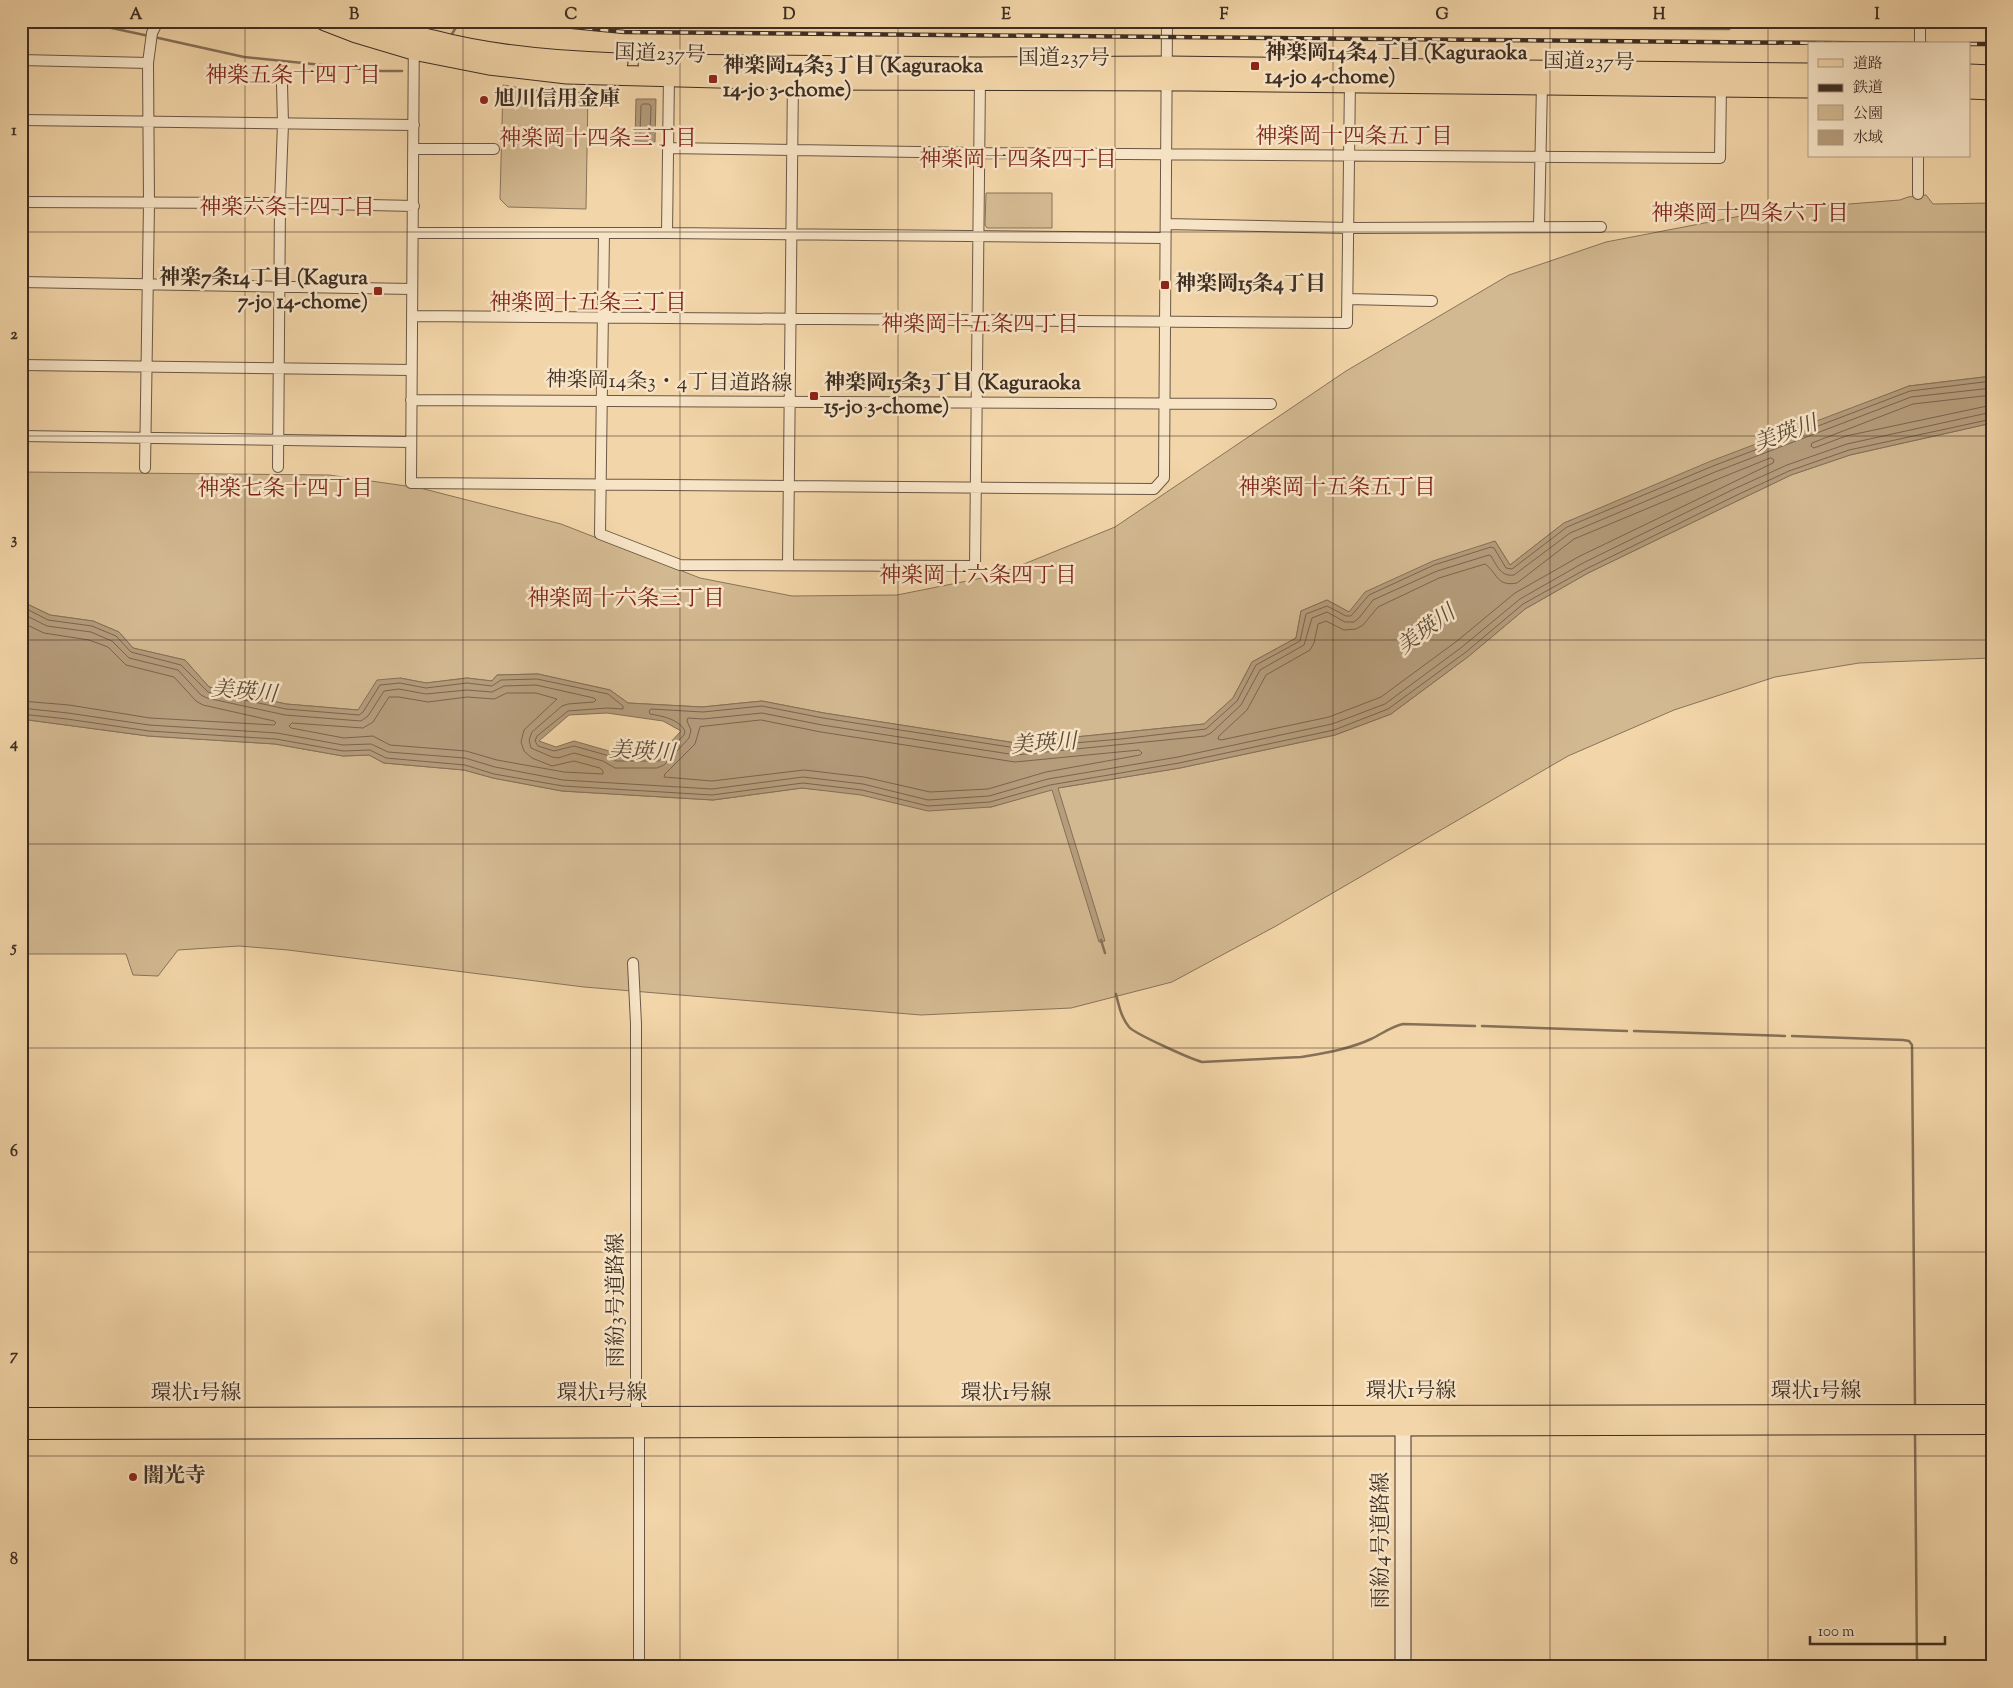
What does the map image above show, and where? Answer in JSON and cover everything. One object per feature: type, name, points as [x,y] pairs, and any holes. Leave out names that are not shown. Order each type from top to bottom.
[{"type":"highway","name":"国道237号","points":[[325,21],[356,33],[414,35]]},
{"type":"highway","name":"国道237号","points":[[371,21],[414,35],[489,65],[567,74],[793,72],[980,75],[1167,74],[1721,79],[1808,73]]},
{"type":"highway","points":[[1970,74],[1992,75]]},
{"type":"highway","name":"国道237号","points":[[1721,79],[1808,88]]},
{"type":"highway","points":[[1970,90],[1992,90]]},
{"type":"main road","name":"環状1号線","points":[[21,1431],[638,1422],[1927,1419],[1992,1413]]},
{"type":"main road","name":"環状1号線","points":[[21,1416],[638,1422]]},
{"type":"main road","name":"環状1号線","points":[[1927,1419],[1992,1426]]},
{"type":"street","points":[[414,35],[411,483],[1154,489],[1164,478],[1168,21]]},
{"type":"street","points":[[1920,21],[1920,42]]},
{"type":"street","points":[[1973,21],[1992,22]]},
{"type":"street","points":[[145,468],[149,203],[148,63],[157,22]]},
{"type":"street","points":[[21,60],[148,63]]},
{"type":"street","points":[[666,233],[669,72]]},
{"type":"street","points":[[788,565],[793,72]]},
{"type":"street","points":[[604,232],[600,534],[680,565],[975,566],[980,75]]},
{"type":"street","points":[[412,316],[1347,323],[1350,75]]},
{"type":"street","points":[[1539,226],[1542,77]]},
{"type":"street","points":[[668,148],[980,153],[1720,158],[1721,79]]},
{"type":"street","points":[[278,467],[282,84]]},
{"type":"street","points":[[21,120],[414,125]]},
{"type":"street","points":[[414,149],[494,149]]},
{"type":"street","points":[[1918,158],[1918,194]]},
{"type":"street","points":[[21,202],[280,203],[414,206]]},
{"type":"street","points":[[1166,224],[1348,228],[1601,227]]},
{"type":"street","points":[[414,232],[604,232],[1165,238]]},
{"type":"street","points":[[21,282],[412,289]]},
{"type":"street","points":[[1348,299],[1432,301]]},
{"type":"street","points":[[21,365],[411,370]]},
{"type":"street","name":"神楽岡14条3・4丁目道路線","points":[[411,400],[1270,404]]},
{"type":"street","points":[[21,436],[411,442]]},
{"type":"street","name":"雨紛3号道路線","points":[[632,963],[636,1024],[639,1667]]},
{"type":"street","name":"雨紛4号道路線","points":[[1403,1420],[1403,1667]]},
{"type":"green space","points":[[503,85],[533,90],[588,93],[586,209],[508,207],[500,199]]},
{"type":"green space","points":[[986,193],[1052,193],[1052,228],[987,228],[985,225]]},
{"type":"green space","points":[[1926,195],[1933,204],[1992,203],[1992,376],[1909,386],[1564,523],[1510,565],[1495,541],[1349,612],[1327,600],[1301,611],[1296,638],[1252,662],[1233,698],[1204,724],[1016,743],[824,713],[762,701],[702,707],[628,703],[610,690],[538,674],[497,675],[492,681],[467,678],[426,683],[400,678],[358,710],[286,704],[209,687],[185,660],[133,648],[119,632],[93,621],[50,615],[21,601],[21,472],[329,475],[420,488],[561,524],[700,578],[792,596],[897,595],[997,575],[1115,527],[1346,371],[1509,275],[1606,242],[1772,210],[1900,200]]},
{"type":"green space","points":[[1992,423],[1992,658],[1859,663],[1775,677],[1674,710],[1568,756],[1276,926],[1172,982],[1071,1008],[921,1015],[584,987],[288,950],[239,946],[178,950],[158,976],[133,975],[126,954],[21,954],[21,719],[148,736],[275,744],[343,756],[369,755],[384,763],[464,770],[493,778],[562,791],[713,800],[802,788],[991,807],[1052,789],[1180,768],[1335,735],[1391,714],[1469,656],[1525,609],[1588,573],[1791,475],[1850,455]]},
{"type":"water","points":[[636,99],[656,99],[655,142],[635,141]]},
{"type":"water","name":"美瑛川","points":[[1992,376],[1992,423],[1850,455],[1791,475],[1588,573],[1525,609],[1469,656],[1391,714],[1335,735],[1180,768],[1058,788],[1105,941],[1099,942],[1052,790],[991,807],[928,811],[861,795],[802,788],[713,800],[562,791],[493,778],[464,770],[384,763],[369,755],[343,756],[275,744],[148,736],[21,719],[21,601],[50,615],[93,621],[119,632],[133,648],[185,660],[209,687],[286,704],[358,710],[377,680],[400,678],[426,683],[467,678],[492,681],[497,675],[538,674],[610,690],[628,703],[702,707],[762,701],[824,713],[1016,743],[1204,724],[1233,698],[1252,662],[1296,638],[1301,611],[1327,600],[1349,612],[1365,592],[1433,561],[1495,541],[1510,565],[1564,523],[1711,461],[1909,386]],"holes":[[[607,713],[663,721],[681,731],[657,757],[616,757],[609,751],[574,741],[556,747],[539,741],[569,715]]]},
{"type":"waterway","points":[[79,21],[149,36]]},
{"type":"waterway","points":[[452,34],[462,21]]},
{"type":"waterway","points":[[919,21],[1154,24]]},
{"type":"waterway","points":[[1183,24],[1421,27],[1421,21]]},
{"type":"waterway","points":[[1421,27],[1729,29],[1732,26],[1732,21]]},
{"type":"waterway","points":[[154,37],[244,57],[381,71],[402,71]]},
{"type":"waterway","points":[[1101,940],[1105,953]]},
{"type":"waterway","points":[[1116,994],[1122,1015],[1129,1027],[1152,1040],[1202,1062],[1301,1057],[1319,1054],[1363,1042],[1403,1024],[1475,1026]]},
{"type":"waterway","points":[[1482,1026],[1627,1031]]},
{"type":"waterway","points":[[1634,1031],[1785,1036]]},
{"type":"waterway","points":[[1792,1036],[1903,1040],[1909,1041],[1912,1045],[1915,1408]]},
{"type":"waterway","points":[[1915,1433],[1917,1667]]},
{"type":"railway","points":[[537,21],[563,26],[624,32],[1808,43]]},
{"type":"railway","points":[[1970,44],[1992,44]]},
{"type":"place","name":"神楽岡14条4丁目 (Kaguraoka 14-jo 4-chome)","points":[[1255,66]]},
{"type":"place","name":"神楽岡14条3丁目 (Kaguraoka 14-jo 3-chome)","points":[[713,79]]},
{"type":"place","name":"旭川信用金庫","points":[[484,100]]},
{"type":"place","name":"神楽岡15条4丁目","points":[[1165,285]]},
{"type":"place","name":"神楽7条14丁目 (Kagura 7-jo 14-chome)","points":[[378,291]]},
{"type":"place","name":"神楽岡15条3丁目 (Kaguraoka 15-jo 3-chome)","points":[[814,396]]},
{"type":"place","name":"闇光寺","points":[[133,1477]]},
{"type":"district","name":"神楽五条十四丁目","points":[[293,77]]},
{"type":"district","name":"神楽岡十四条五丁目","points":[[1354,138]]},
{"type":"district","name":"神楽岡十四条三丁目","points":[[598,140]]},
{"type":"district","name":"神楽岡十四条四丁目","points":[[1018,161]]},
{"type":"district","name":"神楽六条十四丁目","points":[[287,209]]},
{"type":"district","name":"神楽岡十四条六丁目","points":[[1750,215]]},
{"type":"district","name":"神楽岡十五条三丁目","points":[[588,304]]},
{"type":"district","name":"神楽岡十五条四丁目","points":[[980,326]]},
{"type":"district","name":"神楽岡十五条五丁目","points":[[1337,489]]},
{"type":"district","name":"神楽七条十四丁目","points":[[285,490]]},
{"type":"district","name":"神楽岡十六条四丁目","points":[[978,577]]},
{"type":"district","name":"神楽岡十六条三丁目","points":[[626,600]]}]
